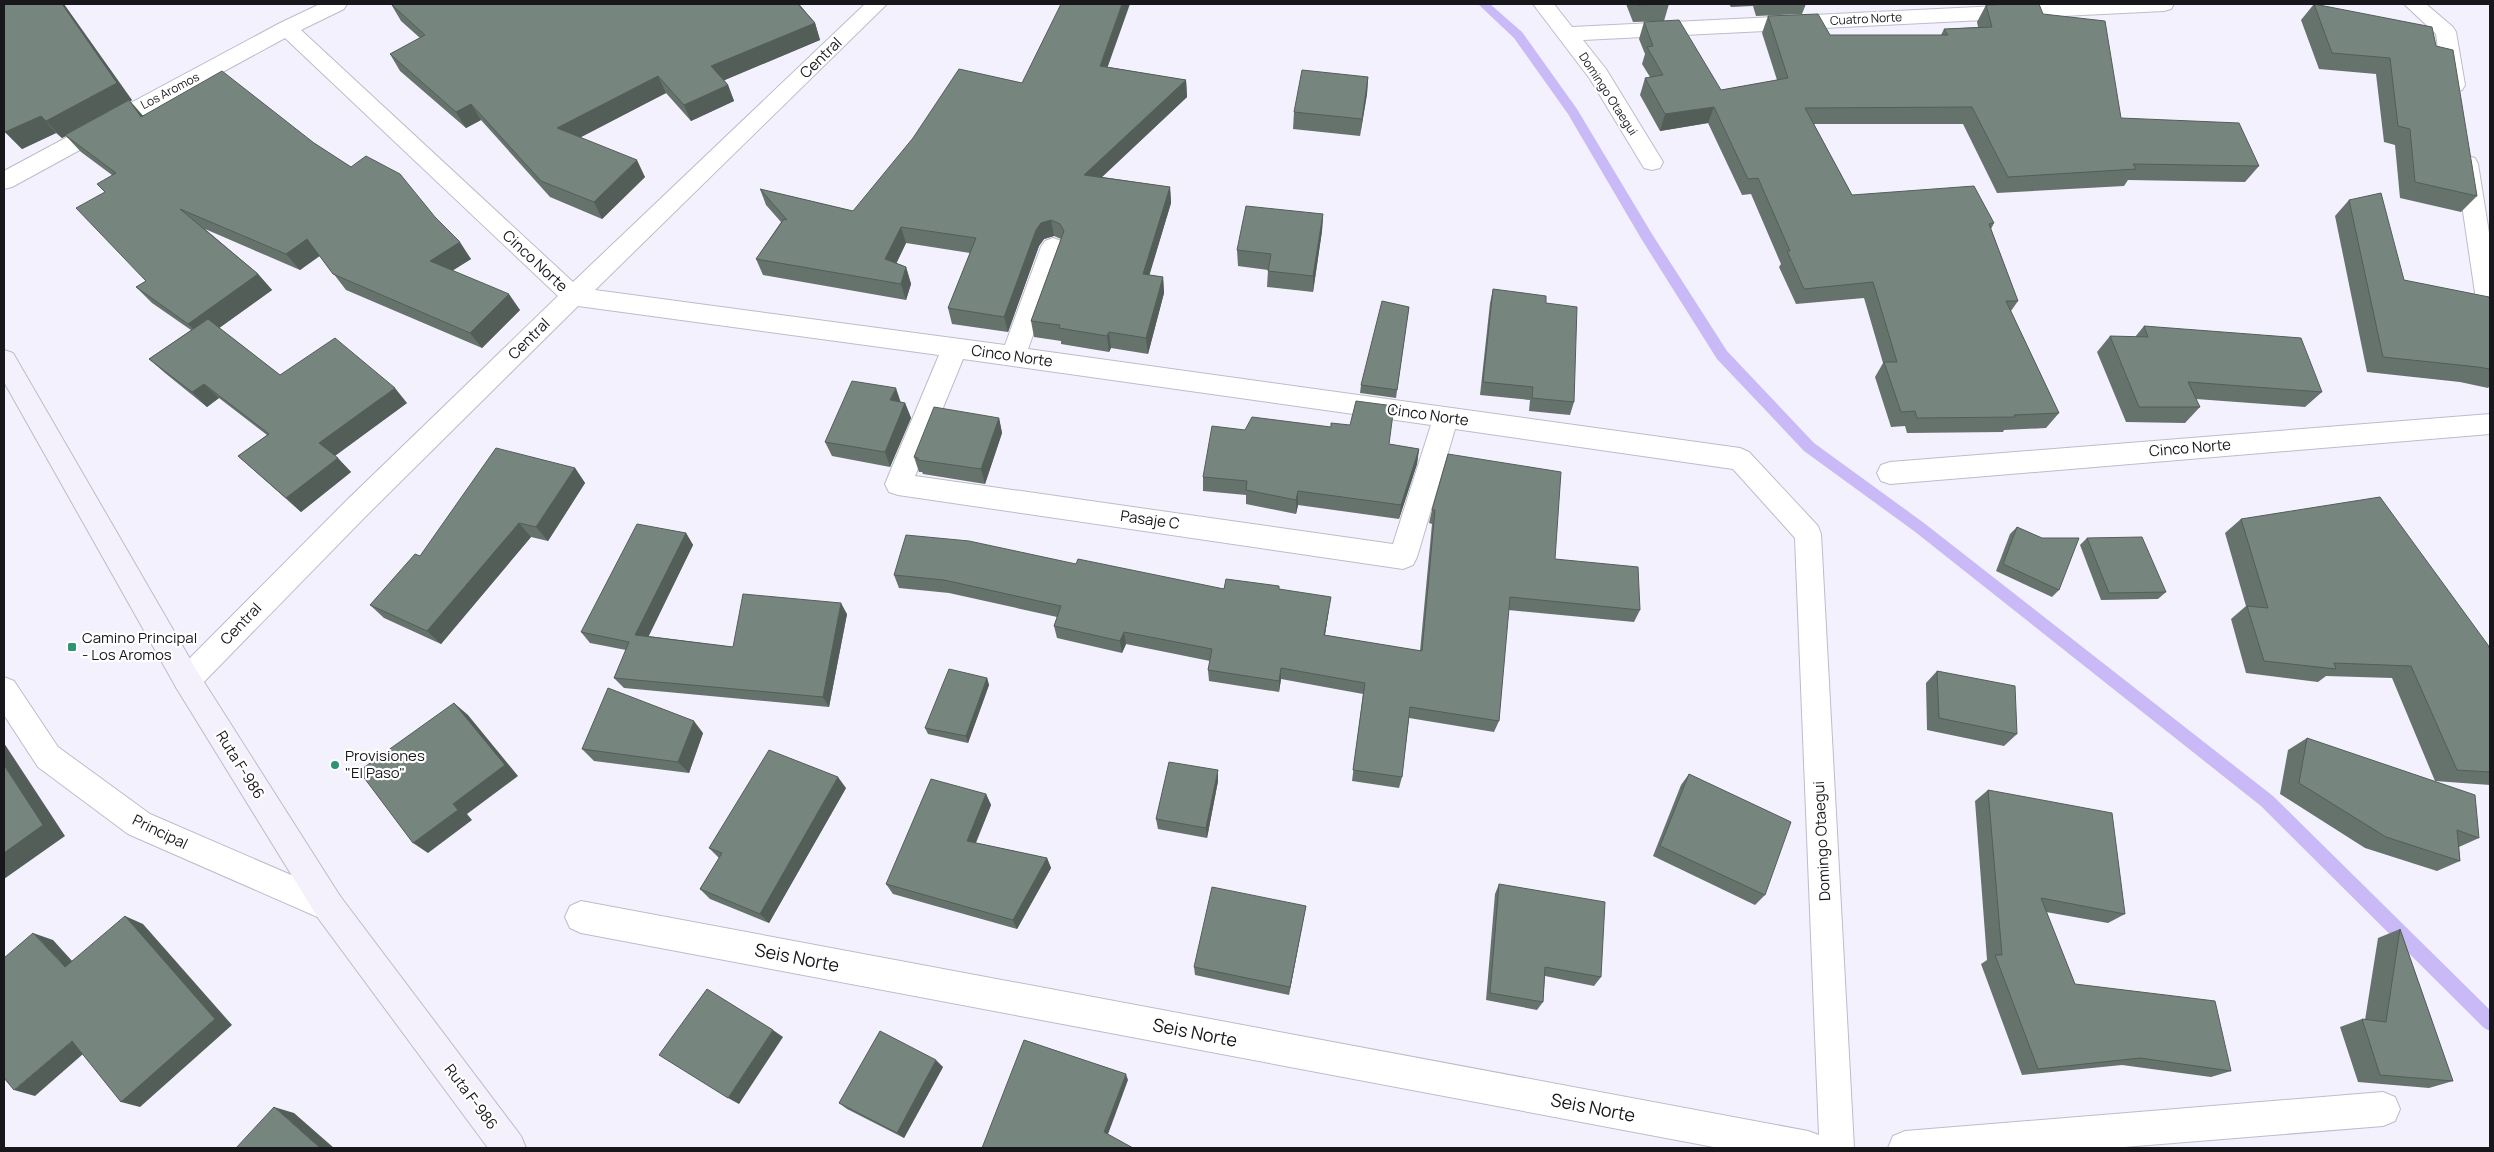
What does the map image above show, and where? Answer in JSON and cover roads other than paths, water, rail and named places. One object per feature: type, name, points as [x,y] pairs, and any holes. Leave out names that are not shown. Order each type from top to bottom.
[{"type":"main road","name":"Ruta F-986","points":[[4,360],[187,680],[329,907],[510,1148]]},
{"type":"street","name":"Los Aromos","points":[[4,181],[287,28],[337,4]]},
{"type":"street","name":"Central","points":[[187,680],[279,585],[573,296],[877,4]]},
{"type":"street","name":"Domingo Otaegui","points":[[1543,4],[1598,74],[1652,162]]},
{"type":"street","name":"Cuatro Norte","points":[[1568,34],[2164,4]]},
{"type":"street","points":[[2414,4],[2446,32],[2458,109]]},
{"type":"street","name":"Cinco Norte","points":[[287,28],[573,296],[1740,459],[1808,534]]},
{"type":"street","points":[[2464,148],[2490,313]]},
{"type":"street","points":[[1012,356],[1053,247]]},
{"type":"street","name":"Pasaje C","points":[[955,348],[898,484],[1403,557],[1446,418]]},
{"type":"street","name":"Cinco Norte","points":[[1890,473],[2490,424]]},
{"type":"street","name":"Domingo Otaegui","points":[[1808,534],[1837,1148]]},
{"type":"street","name":"Principal","points":[[4,690],[48,757],[139,824],[329,907]]},
{"type":"street","name":"Seis Norte","points":[[582,917],[1808,1148]]},
{"type":"street","points":[[1905,1148],[2383,1109]]},
{"type":"waterway","points":[[1483,4],[1518,35],[1573,112],[1647,237],[1722,355],[1809,447],[1919,527],[2267,801],[2490,1022]]},
{"type":"place","name":"Camino Principal - Los Aromos","points":[[72,647]]},
{"type":"place","name":"Provisiones \"El Paso\"","points":[[335,765]]}]
